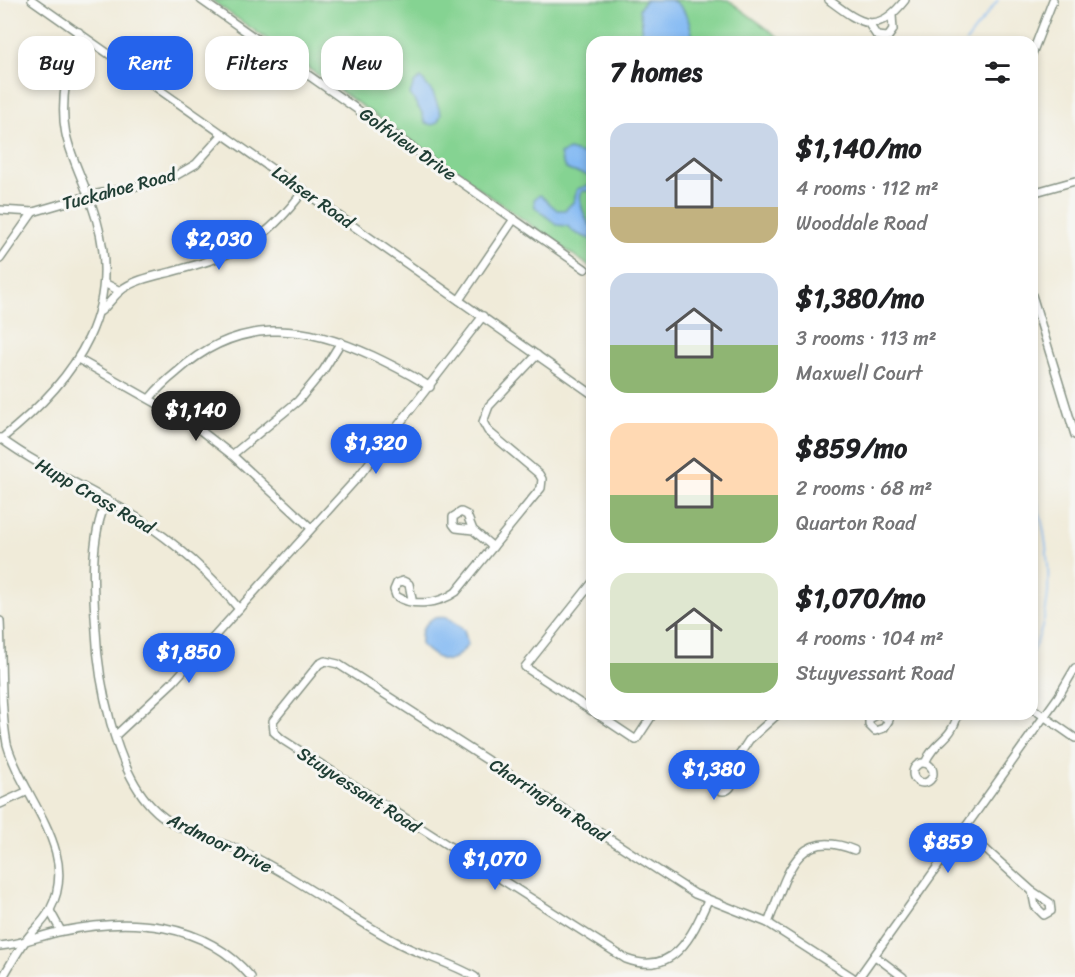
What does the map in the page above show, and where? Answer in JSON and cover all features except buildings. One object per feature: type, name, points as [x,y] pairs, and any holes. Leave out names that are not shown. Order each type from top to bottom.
[{"type":"street","name":"Lahser Road","points":[[32,0],[586,390]]},
{"type":"street","name":"Golfview Drive","points":[[201,0],[585,269]]},
{"type":"street","points":[[829,0],[859,21],[869,24],[880,22],[892,15],[905,0]]},
{"type":"street","points":[[1038,39],[1053,0]]},
{"type":"street","points":[[889,36],[893,30],[892,15]]},
{"type":"street","points":[[869,24],[877,36]]},
{"type":"street","points":[[79,32],[72,46],[62,123],[73,164],[98,222],[105,266],[101,311]]},
{"type":"street","name":"Tuckahoe Road","points":[[0,210],[33,212],[88,196],[158,182],[181,174],[203,158],[223,134]]},
{"type":"street","points":[[1038,191],[1075,181]]},
{"type":"street","points":[[0,439],[47,400],[78,359],[101,311],[120,291],[144,279],[218,258],[247,247],[277,224],[304,190]]},
{"type":"street","points":[[0,259],[33,212]]},
{"type":"street","points":[[459,300],[514,219]]},
{"type":"street","points":[[104,283],[120,291]]},
{"type":"street","points":[[1038,315],[1075,435]]},
{"type":"street","points":[[116,735],[174,681],[375,458],[483,316]]},
{"type":"street","points":[[150,398],[196,356],[238,336],[265,331],[289,330],[307,332],[341,342],[388,363],[430,387]]},
{"type":"street","points":[[232,455],[298,401],[323,371],[341,342]]},
{"type":"street","points":[[412,599],[420,603],[434,603],[450,596],[539,492],[543,483],[538,474],[488,431],[484,426],[483,417],[494,400],[537,355]]},
{"type":"street","points":[[78,359],[191,423],[232,455],[311,528]]},
{"type":"street","name":"Hupp Cross Road","points":[[0,439],[47,469],[107,500],[150,527],[192,560],[239,609]]},
{"type":"street","name":"Ardmoor Drive","points":[[107,500],[101,515],[98,538],[95,619],[102,681],[116,735],[140,791],[151,806],[169,821],[251,856],[402,945],[452,964],[475,977]]},
{"type":"street","points":[[473,530],[493,547]]},
{"type":"street","points":[[586,590],[525,666],[586,707]]},
{"type":"street","points":[[0,621],[5,732],[14,765],[51,835],[57,854],[58,886],[50,911],[24,944],[3,977]]},
{"type":"street","name":"Charrington Road","points":[[272,728],[276,716],[319,664],[325,661],[338,664],[708,900],[768,923],[852,977]]},
{"type":"street","points":[[859,977],[1044,716],[1075,668]]},
{"type":"street","points":[[1038,712],[1075,738]]},
{"type":"street","points":[[606,720],[636,740],[649,720]]},
{"type":"street","points":[[727,774],[743,747],[772,720]]},
{"type":"street","points":[[926,763],[934,747],[951,734],[956,720]]},
{"type":"street","name":"Stuyvessant Road","points":[[272,728],[283,740],[626,959],[653,963],[671,957],[685,944],[708,900]]},
{"type":"street","points":[[0,804],[28,791]]},
{"type":"street","points":[[964,830],[1012,870],[1032,891]]},
{"type":"street","points":[[768,923],[792,866],[802,851],[826,843],[854,850]]},
{"type":"street","points":[[50,911],[61,931]]},
{"type":"street","points":[[0,946],[24,944],[61,931],[124,922],[172,929],[213,946],[234,960],[251,977]]},
{"type":"street","points":[[875,956],[903,977]]},
{"type":"green space","points":[[211,0],[728,0],[777,36],[586,36],[586,264],[339,90],[403,90],[403,36],[321,36],[321,77],[309,69],[309,36],[262,36]]},
{"type":"water","points":[[645,0],[676,2],[684,11],[692,36],[641,36],[642,24],[639,9]]},
{"type":"water","points":[[421,78],[433,93],[441,114],[438,122],[433,125],[425,123],[422,113],[410,94],[414,83]]},
{"type":"water","points":[[569,150],[586,155],[586,175],[568,170],[560,154]]},
{"type":"water","points":[[586,186],[586,191],[582,191],[581,205],[586,217],[586,238],[575,233],[567,226],[557,225],[535,207],[534,199],[540,195],[557,210],[565,210],[574,201],[577,189]]},
{"type":"water","points":[[447,617],[464,630],[468,645],[451,660],[440,659],[421,645],[422,630],[429,621],[433,618]]},
{"type":"waterway","points":[[971,36],[998,0]]},
{"type":"waterway","points":[[1038,503],[1048,568],[1046,611],[1038,637]]}]
